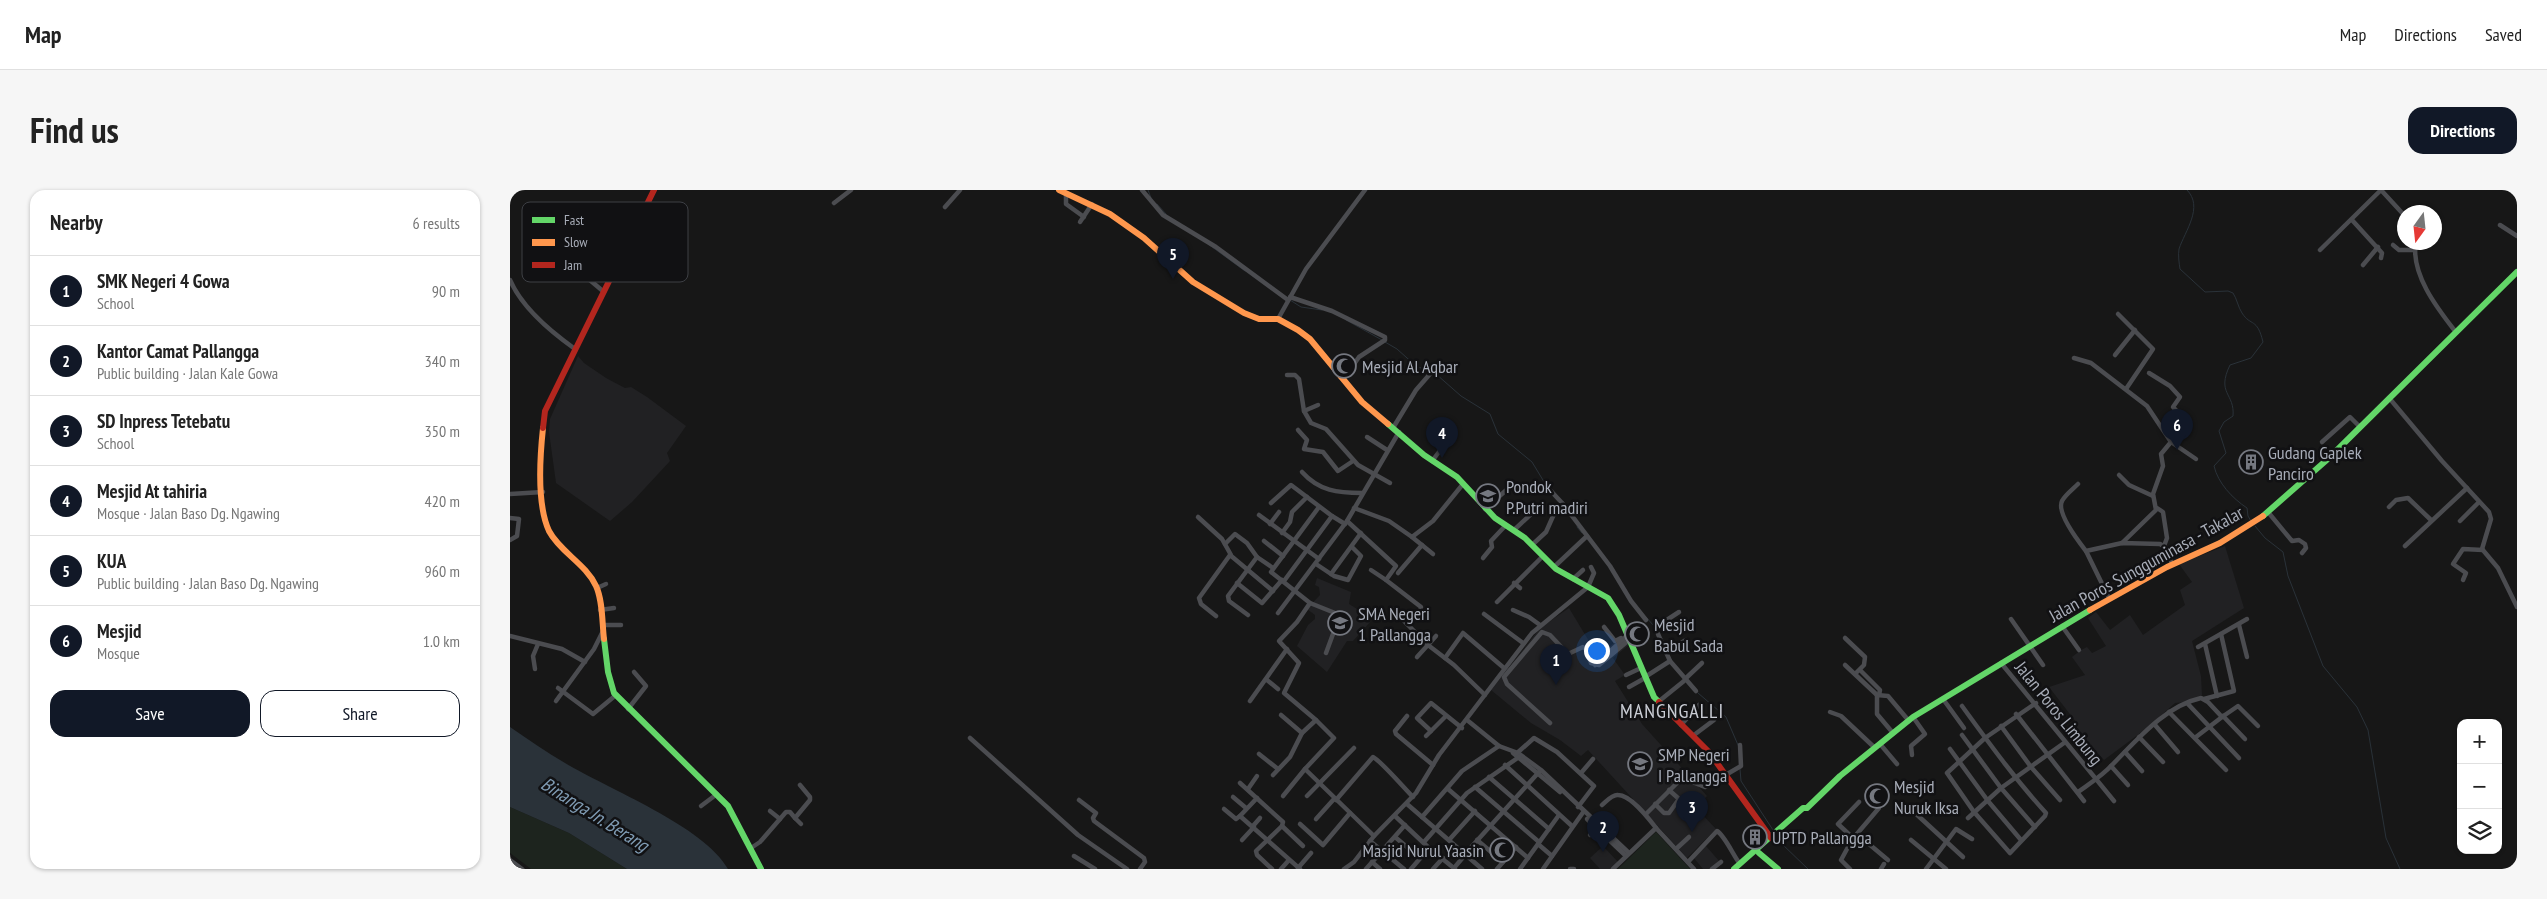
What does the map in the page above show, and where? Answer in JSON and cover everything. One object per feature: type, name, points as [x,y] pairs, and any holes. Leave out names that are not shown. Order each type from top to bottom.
[{"type":"main road","points":[[648,202],[654,190]]},
{"type":"main road","points":[[1059,190],[1092,204],[1137,232],[1193,282],[1254,318],[1278,319],[1298,330],[1310,339],[1362,402],[1432,461],[1463,484],[1485,509],[1532,545],[1554,567],[1612,603],[1626,638],[1658,702],[1694,735],[1776,836]]},
{"type":"main road","name":"Jalan Poros Sungguminasa - Takalar","points":[[1776,836],[1803,808],[1807,808],[1877,746],[1911,719],[2109,598],[2172,564],[2220,543],[2258,520],[2390,399],[2455,331],[2517,272]]},
{"type":"main road","points":[[609,282],[575,349],[543,419],[544,518],[548,528],[600,586],[608,672],[616,695],[628,709],[717,794],[732,812],[754,847],[761,869]]},
{"type":"main road","points":[[1734,869],[1740,867],[1759,853],[1776,836]]},
{"type":"main road","points":[[1740,867],[1776,836]]},
{"type":"main road","points":[[1759,853],[1778,869]]},
{"type":"street","points":[[834,203],[851,190]]},
{"type":"street","points":[[945,207],[960,190]]},
{"type":"street","points":[[1142,190],[1163,215],[1216,247],[1289,299],[1332,311],[1385,337],[1385,340],[1359,357],[1352,367],[1340,377]]},
{"type":"street","points":[[1278,319],[1306,269],[1365,190]]},
{"type":"street","points":[[2320,250],[2381,190],[2397,207]]},
{"type":"street","points":[[1066,193],[1066,204],[1084,217]]},
{"type":"street","points":[[1080,222],[1092,204]]},
{"type":"street","points":[[2352,220],[2378,247],[2382,253],[2382,258]]},
{"type":"street","points":[[2500,225],[2517,236]]},
{"type":"street","points":[[2393,245],[2397,248]]},
{"type":"street","points":[[2363,264],[2378,247]]},
{"type":"street","points":[[2415,250],[2414,255],[2422,279],[2455,331]]},
{"type":"street","points":[[510,280],[518,295],[545,326],[575,349]]},
{"type":"street","points":[[592,282],[604,292]]},
{"type":"street","points":[[2118,314],[2153,349],[2126,389]]},
{"type":"street","points":[[2115,356],[2135,330]]},
{"type":"street","points":[[2074,358],[2092,363],[2150,408],[2171,442],[2196,459]]},
{"type":"street","points":[[2148,373],[2170,386],[2180,397],[2173,407],[2189,423]]},
{"type":"street","points":[[1278,613],[1346,522],[1387,450],[1416,390],[1430,374]]},
{"type":"street","points":[[1287,375],[1295,375],[1299,379],[1304,411],[1311,423],[1324,428],[1353,461],[1390,484]]},
{"type":"street","points":[[2390,399],[2491,514],[2482,545],[2483,550],[2498,568],[2517,607]]},
{"type":"street","points":[[1304,411],[1318,405]]},
{"type":"street","points":[[2322,442],[2349,417],[2360,427]]},
{"type":"street","points":[[2172,564],[2164,546],[2167,538],[2163,512],[2157,508],[2154,488],[2163,466],[2161,454],[2194,420]]},
{"type":"street","points":[[1298,430],[1307,440],[1304,449],[1323,452],[1338,471],[1353,461]]},
{"type":"street","points":[[1367,437],[1387,450]]},
{"type":"street","points":[[1432,461],[1442,448],[1453,439]]},
{"type":"street","points":[[1302,472],[1312,482],[1333,492],[1362,494]]},
{"type":"street","points":[[2119,475],[2129,485],[2154,496]]},
{"type":"street","points":[[1271,503],[1290,484],[1319,508],[1346,522],[1361,533],[1395,564],[1396,568],[1386,580]]},
{"type":"street","points":[[1412,537],[1433,520],[1463,484]]},
{"type":"street","points":[[1485,509],[1512,484]]},
{"type":"street","points":[[2078,484],[2062,500],[2060,506],[2066,521],[2086,550],[2109,598]]},
{"type":"street","points":[[2406,546],[2431,520],[2467,488]]},
{"type":"street","points":[[1550,490],[1646,620]]},
{"type":"street","points":[[510,494],[543,492]]},
{"type":"street","points":[[1282,533],[1290,522],[1292,512],[1307,497]]},
{"type":"street","points":[[2389,507],[2396,500],[2408,498],[2431,520]]},
{"type":"street","points":[[2460,521],[2479,502]]},
{"type":"street","points":[[1532,545],[1546,532],[1551,519],[1562,505]]},
{"type":"street","points":[[1319,508],[1273,568],[1272,573],[1310,603],[1338,614],[1340,617],[1326,653]]},
{"type":"street","points":[[1354,508],[1389,522],[1433,554]]},
{"type":"street","points":[[2122,543],[2157,508]]},
{"type":"street","points":[[1270,524],[1279,512]]},
{"type":"street","points":[[2268,512],[2292,541],[2299,540],[2305,544],[2306,548],[2302,552]]},
{"type":"street","points":[[1514,530],[1530,515]]},
{"type":"street","points":[[1259,516],[1307,550],[1330,574],[1349,580],[1361,556],[1352,547]]},
{"type":"street","points":[[1237,583],[1261,603],[1265,602],[1332,516]]},
{"type":"street","points":[[1198,517],[1225,544],[1231,555],[1274,591]]},
{"type":"street","points":[[510,518],[519,519],[517,536],[510,540]]},
{"type":"street","points":[[1482,558],[1492,547],[1492,542],[1506,525]]},
{"type":"street","points":[[1330,574],[1361,533]]},
{"type":"street","points":[[1225,544],[1235,534],[1247,543],[1258,557],[1273,568]]},
{"type":"street","points":[[1554,567],[1586,537]]},
{"type":"street","points":[[1264,541],[1283,556]]},
{"type":"street","points":[[2086,550],[2122,543],[2164,546]]},
{"type":"street","points":[[1398,573],[1422,545]]},
{"type":"street","points":[[2463,580],[2466,573],[2453,564],[2456,558],[2463,550],[2483,550]]},
{"type":"street","points":[[1216,616],[1201,604],[1199,598],[1231,555]]},
{"type":"street","points":[[1497,602],[1543,556]]},
{"type":"street","points":[[1248,615],[1227,599],[1258,557]]},
{"type":"street","points":[[1344,869],[1352,867],[1372,839],[1413,797],[1433,765],[1523,643],[1540,625],[1588,587],[1594,575],[1591,568]]},
{"type":"street","points":[[1371,570],[1421,607],[1420,612],[1409,625]]},
{"type":"street","points":[[1573,579],[1583,570]]},
{"type":"street","points":[[1514,583],[1520,588]]},
{"type":"street","points":[[1283,796],[1305,769],[1334,739],[1316,720],[1284,693],[1299,663],[1279,639],[1297,622],[1310,603]]},
{"type":"street","points":[[602,610],[614,608]]},
{"type":"street","points":[[1392,609],[1428,645],[1446,658],[1485,695]]},
{"type":"street","points":[[1512,610],[1540,625]]},
{"type":"street","points":[[1656,627],[1679,612]]},
{"type":"street","points":[[1484,614],[1523,643]]},
{"type":"street","points":[[2011,619],[2043,665]]},
{"type":"street","points":[[2198,647],[2247,619]]},
{"type":"street","points":[[556,701],[594,649],[604,626],[621,625]]},
{"type":"street","points":[[2238,625],[2246,657]]},
{"type":"street","points":[[2062,626],[2079,650]]},
{"type":"street","points":[[1604,627],[1617,641],[1626,638]]},
{"type":"street","points":[[1550,723],[1507,684],[1504,677],[1542,632],[1550,635],[1568,654]]},
{"type":"street","points":[[1446,658],[1463,633],[1504,668]]},
{"type":"street","points":[[1658,634],[1670,661],[1696,691]]},
{"type":"street","points":[[2078,792],[2111,766],[2139,737],[2178,706],[2234,691],[2221,634]]},
{"type":"street","points":[[510,636],[562,649],[585,662]]},
{"type":"street","points":[[1417,657],[1436,636]]},
{"type":"street","points":[[1563,666],[1568,654],[1580,647],[1585,647],[1590,661],[1597,664],[1626,638]]},
{"type":"street","points":[[1846,638],[1865,657],[1864,665],[1855,674]]},
{"type":"street","points":[[1666,652],[1686,640]]},
{"type":"street","points":[[535,669],[533,656],[538,644]]},
{"type":"street","points":[[2205,644],[2217,696]]},
{"type":"street","points":[[594,649],[602,649],[606,655]]},
{"type":"street","points":[[1250,701],[1267,680],[1287,649]]},
{"type":"street","points":[[1629,687],[1670,661]]},
{"type":"street","points":[[1658,702],[1702,663]]},
{"type":"street","name":"Jalan Poros Limbung","points":[[2002,663],[2036,703],[2064,743],[2114,801]]},
{"type":"street","points":[[1845,665],[1878,695],[1888,696],[1925,734],[1911,746],[1912,755]]},
{"type":"street","points":[[1626,675],[1641,668]]},
{"type":"street","points":[[1860,670],[1880,690],[1877,714],[1893,733]]},
{"type":"street","points":[[628,709],[646,686],[634,672]]},
{"type":"street","points":[[1267,680],[1278,689]]},
{"type":"street","points":[[558,688],[593,714],[616,695]]},
{"type":"street","points":[[1943,699],[1964,728]]},
{"type":"street","points":[[2204,699],[2245,739]]},
{"type":"street","points":[[1430,731],[1417,718],[1430,703],[1462,728]]},
{"type":"street","points":[[1962,706],[1986,738],[2014,778],[2046,813],[2046,816],[2010,853],[1974,812],[1946,775],[1972,749],[1986,738],[2016,714],[2036,703]]},
{"type":"street","points":[[2188,704],[2239,758]]},
{"type":"street","points":[[1682,725],[1699,705]]},
{"type":"street","points":[[2196,737],[2238,706],[2258,726]]},
{"type":"street","points":[[1656,712],[1663,708]]},
{"type":"street","points":[[1830,712],[1842,716],[1898,764]]},
{"type":"street","points":[[2169,712],[2192,737],[2196,737],[2226,770]]},
{"type":"street","points":[[2016,714],[2084,801]]},
{"type":"street","points":[[1281,716],[1302,733]]},
{"type":"street","points":[[1407,716],[1397,728],[1396,734],[1433,765]]},
{"type":"street","points":[[1426,736],[1446,716]]},
{"type":"street","points":[[1273,776],[1290,757],[1302,733],[1316,720]]},
{"type":"street","points":[[1468,720],[1499,746],[1517,755],[1540,772],[1627,854]]},
{"type":"street","points":[[1694,735],[1714,720]]},
{"type":"street","points":[[2155,725],[2178,752]]},
{"type":"street","points":[[2001,726],[2031,767],[2060,800]]},
{"type":"street","points":[[1962,735],[2001,788],[2034,827]]},
{"type":"street","points":[[2139,737],[2163,762]]},
{"type":"street","points":[[970,738],[1078,835],[1119,867],[1127,869]]},
{"type":"street","points":[[1424,842],[1461,799],[1517,755],[1534,738],[1557,752],[1594,787],[1578,807]]},
{"type":"street","points":[[1968,818],[2001,788],[2064,743]]},
{"type":"street","points":[[1646,814],[1682,778],[1705,787],[1724,774],[1739,767],[1742,760],[1740,745]]},
{"type":"street","points":[[1422,817],[1462,771],[1499,746]]},
{"type":"street","points":[[1285,747],[1292,752]]},
{"type":"street","points":[[1307,796],[1354,748]]},
{"type":"street","points":[[1950,749],[1988,801],[2022,840]]},
{"type":"street","points":[[2125,752],[2142,771]]},
{"type":"street","points":[[1259,754],[1278,769]]},
{"type":"street","points":[[1316,819],[1373,757],[1413,797]]},
{"type":"street","points":[[1581,773],[1593,759]]},
{"type":"street","points":[[1505,765],[1572,826]]},
{"type":"street","points":[[2111,766],[2128,785]]},
{"type":"street","points":[[1305,769],[1350,813],[1382,850],[1404,869]]},
{"type":"street","points":[[1395,816],[1429,848],[1454,868],[1490,825],[1540,772]]},
{"type":"street","points":[[1248,789],[1257,776]]},
{"type":"street","points":[[1489,777],[1549,829]]},
{"type":"street","points":[[1240,783],[1281,819],[1282,826],[1303,846]]},
{"type":"street","points":[[795,818],[811,799],[800,785]]},
{"type":"street","points":[[1474,787],[1552,856]]},
{"type":"street","points":[[1448,789],[1528,858]]},
{"type":"street","points":[[1655,804],[1664,813],[1668,814],[1679,800],[1669,790]]},
{"type":"street","points":[[701,806],[717,794]]},
{"type":"street","points":[[1602,805],[1613,796],[1620,795],[1646,814],[1656,828],[1694,869]]},
{"type":"street","points":[[1233,798],[1246,808]]},
{"type":"street","points":[[1224,809],[1236,819],[1257,798]]},
{"type":"street","points":[[1079,800],[1096,813],[1093,818],[1094,821],[1144,858],[1145,862],[1140,869]]},
{"type":"street","points":[[1859,802],[1838,824],[1886,862],[1880,869]]},
{"type":"street","points":[[1407,804],[1482,869]]},
{"type":"street","points":[[1850,869],[1842,860],[1855,836],[1879,808]]},
{"type":"street","points":[[770,810],[780,819]]},
{"type":"street","points":[[1449,840],[1475,811]]},
{"type":"street","points":[[754,847],[788,812],[801,824]]},
{"type":"street","points":[[1543,869],[1583,812]]},
{"type":"street","points":[[1583,812],[1597,828],[1614,842]]},
{"type":"street","points":[[1914,812],[1963,857]]},
{"type":"street","points":[[1300,824],[1323,845],[1350,813]]},
{"type":"street","points":[[1520,869],[1559,815]]},
{"type":"street","points":[[1240,816],[1253,826],[1266,842],[1299,868],[1311,853]]},
{"type":"street","points":[[1242,840],[1260,818]]},
{"type":"street","points":[[1366,869],[1405,825]]},
{"type":"street","points":[[1272,869],[1256,854],[1257,850],[1282,826]]},
{"type":"street","points":[[1590,835],[1597,828]]},
{"type":"street","points":[[1613,869],[1656,828]]},
{"type":"street","points":[[1926,869],[1957,829],[1972,839]]},
{"type":"street","points":[[1688,862],[1717,831],[1726,839],[1728,848],[1740,867]]},
{"type":"street","points":[[1676,849],[1689,836]]},
{"type":"street","points":[[1395,837],[1420,858]]},
{"type":"street","points":[[1477,840],[1503,862]]},
{"type":"street","points":[[1911,840],[1946,869]]},
{"type":"street","points":[[1497,869],[1516,847]]},
{"type":"street","points":[[1410,869],[1429,848]]},
{"type":"street","points":[[1074,856],[1095,869]]},
{"type":"street","points":[[1433,869],[1443,858]]},
{"type":"street","points":[[510,860],[522,869]]},
{"type":"street","points":[[1281,869],[1289,860]]},
{"type":"street","points":[[1372,862],[1380,869]]},
{"type":"street","points":[[1712,869],[1721,862]]},
{"type":"shaded area","points":[[578,356],[584,363],[606,378],[625,388],[631,387],[686,426],[667,453],[670,461],[632,502],[610,521],[556,483],[549,432],[550,419]]},
{"type":"shaded area","points":[[2225,546],[2244,608],[2192,641],[2201,676],[2202,695],[2187,702],[2175,703],[2147,728],[2104,760],[2074,727],[2076,722],[2049,687],[2085,675],[2072,657],[2081,650],[2087,647],[2092,653],[2106,646],[2088,618],[2096,612],[2110,630],[2130,615],[2143,635],[2185,605],[2180,590],[2192,582],[2179,564]]},
{"type":"shaded area","name":"SMA Negeri 1 Pallangga","points":[[1317,578],[1351,592],[1349,604],[1370,617],[1371,621],[1353,641],[1347,641],[1327,672],[1297,646],[1308,625],[1315,619],[1315,615],[1307,609],[1320,595],[1319,587],[1315,585]]},
{"type":"shaded area","points":[[1569,608],[1598,656],[1625,634],[1630,644],[1613,658],[1625,675],[1615,681],[1642,724],[1707,796],[1696,808],[1716,829],[1687,858],[1588,750],[1581,756],[1560,740],[1531,723],[1491,690],[1540,628]]},
{"type":"shaded area","points":[[510,807],[569,833],[627,869],[531,869],[510,853]]},
{"type":"shaded area","points":[[1656,832],[1690,869],[1618,869]]},
{"type":"shaded area","points":[[1603,846],[1619,863],[1612,869],[1600,869],[1590,858]]},
{"type":"shaded area","points":[[1706,846],[1720,862],[1711,869],[1703,869],[1693,857]]},
{"type":"water","name":"Binanga Jn. Berang","points":[[510,727],[565,763],[677,823],[716,853],[728,869],[627,869],[569,833],[510,807]]},
{"type":"waterway","points":[[1148,190],[1151,198]]},
{"type":"waterway","points":[[2187,190],[2192,197],[2194,211],[2179,249],[2180,269],[2205,292],[2228,291],[2233,293],[2242,313],[2256,326],[2263,342],[2251,358],[2230,365],[2226,375],[2225,388],[2233,408],[2233,416],[2224,422],[2219,431],[2226,453],[2214,466],[2226,490],[2247,508],[2251,521]]},
{"type":"waterway","points":[[1157,204],[1166,214]]},
{"type":"waterway","points":[[1208,244],[1245,271]]},
{"type":"waterway","points":[[1290,300],[1301,307],[1322,310]]},
{"type":"waterway","points":[[1346,320],[1382,340]]},
{"type":"waterway","points":[[1385,342],[1397,349],[1416,366],[1436,374],[1461,396],[1490,414],[1498,434],[1532,462],[1549,490]]},
{"type":"waterway","points":[[2255,526],[2265,538],[2283,552],[2288,576],[2323,666],[2357,707],[2368,730],[2386,838],[2400,869]]},
{"type":"waterway","points":[[1577,527],[1582,533]]},
{"type":"waterway","points":[[1645,616],[1654,626]]},
{"type":"waterway","points":[[1698,693],[1726,717],[1738,745]]},
{"type":"waterway","points":[[1740,769],[1741,781],[1773,830]]},
{"type":"waterway","points":[[1776,835],[1781,843],[1808,869]]},
{"type":"traffic: fast","points":[[2263,516],[2329,458],[2517,272]]},
{"type":"traffic: fast","points":[[1388,424],[1424,455],[1457,477],[1495,518],[1525,538],[1556,569],[1608,598],[1619,615],[1654,697],[1659,702]]},
{"type":"traffic: fast","points":[[1734,869],[1803,808],[1807,808],[1840,776],[1913,717],[2090,610]]},
{"type":"traffic: fast","points":[[604,639],[608,672],[614,693],[728,806],[761,869]]},
{"type":"traffic: fast","points":[[1759,853],[1778,869]]},
{"type":"traffic: slow","points":[[1059,190],[1110,214],[1144,238],[1193,282],[1244,313],[1259,319],[1278,319],[1298,330],[1310,339],[1362,402],[1388,424]]},
{"type":"traffic: slow","points":[[543,428],[540,480],[545,520],[554,538],[586,571],[596,586],[601,605],[604,639]]},
{"type":"traffic: slow","points":[[2090,610],[2167,567],[2220,543],[2263,516]]},
{"type":"traffic: jam","points":[[648,202],[654,190]]},
{"type":"traffic: jam","points":[[543,428],[545,411],[609,282]]},
{"type":"traffic: jam","points":[[1659,702],[1709,752],[1771,838]]},
{"type":"place","name":"KUA","points":[[1173,279]]},
{"type":"place","name":"Mesjid Al Aqbar","points":[[1344,366]]},
{"type":"place","name":"Mesjid","points":[[2177,450]]},
{"type":"place","name":"Mesjid At tahiria","points":[[1442,458]]},
{"type":"place","name":"Gudang Gaplek Panciro","points":[[2251,462]]},
{"type":"place","name":"Pondok P.Putri madiri","points":[[1488,496]]},
{"type":"place","name":"SMA Negeri 1 Pallangga","points":[[1340,623]]},
{"type":"place","name":"Mesjid Babul Sada","points":[[1637,634]]},
{"type":"place","name":"SMK Negeri 4 Gowa","points":[[1556,685]]},
{"type":"place","name":"SMP Negeri I Pallangga","points":[[1640,764]]},
{"type":"place","name":"Mesjid Nuruk Iksa","points":[[1877,796]]},
{"type":"place","name":"SD Inpress Tetebatu","points":[[1692,832]]},
{"type":"place","name":"UPTD Pallangga","points":[[1755,837]]},
{"type":"place","name":"Masjid Nurul Yaasin","points":[[1502,850]]},
{"type":"place","name":"Kantor Camat Pallangga","points":[[1603,852]]},
{"type":"district","name":"MANGNGALLI","points":[[1672,711]]}]
